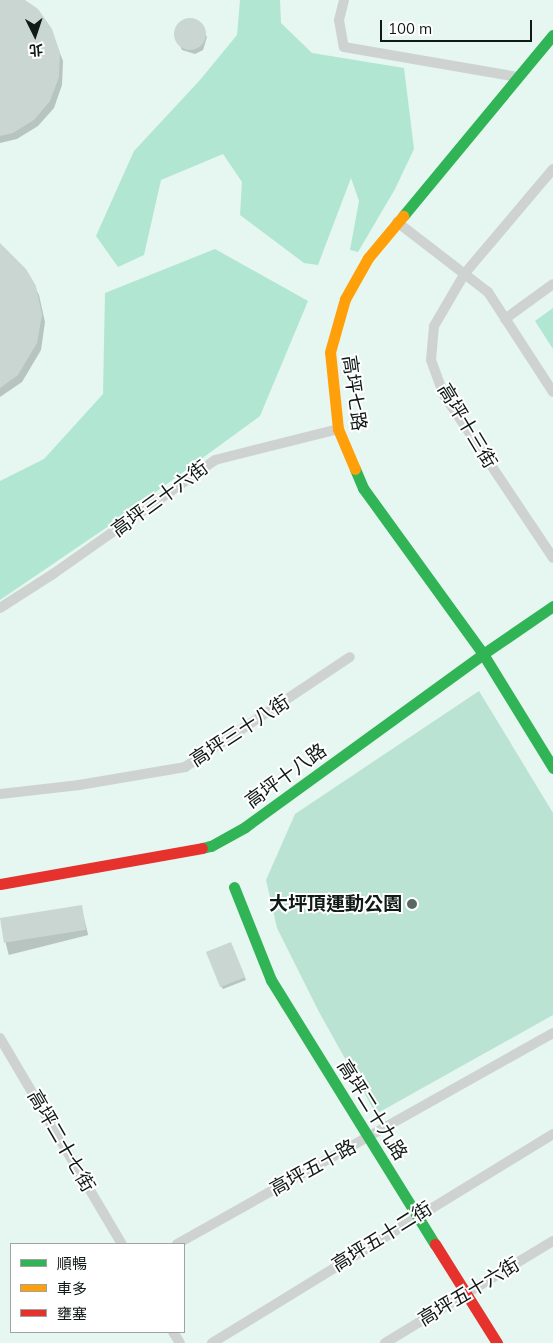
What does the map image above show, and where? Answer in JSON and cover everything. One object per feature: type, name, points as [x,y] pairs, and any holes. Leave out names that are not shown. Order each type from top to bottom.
[{"type":"street","points":[[344,0],[339,20],[344,47],[518,77]]},
{"type":"street","name":"高坪七路","points":[[553,35],[368,258],[345,299],[330,352],[338,429],[363,488],[482,654],[553,768]]},
{"type":"street","name":"高坪十三街","points":[[553,169],[465,272],[434,326],[431,360],[444,395],[553,558]]},
{"type":"street","points":[[397,222],[465,272],[488,292],[553,392]]},
{"type":"street","points":[[505,319],[553,284]]},
{"type":"street","name":"高坪三十六街","points":[[0,608],[53,574],[214,460],[338,429]]},
{"type":"street","name":"高坪十八路","points":[[0,884],[179,854],[211,846],[245,827],[482,654],[553,606]]},
{"type":"street","name":"高坪三十八街","points":[[0,794],[79,785],[185,767],[350,657]]},
{"type":"street","name":"高坪二十九路","points":[[234,887],[271,980],[496,1343]]},
{"type":"street","name":"高坪五十路","points":[[179,1243],[553,1034]]},
{"type":"street","name":"高坪二十七街","points":[[0,1038],[121,1243]]},
{"type":"street","name":"高坪五十二街","points":[[212,1343],[553,1134]]},
{"type":"street","name":"高坪五十六街","points":[[385,1343],[553,1241]]},
{"type":"green space","points":[[240,0],[280,0],[281,23],[312,53],[404,68],[414,149],[395,189],[358,252],[350,250],[359,201],[351,178],[318,265],[304,263],[240,215],[242,182],[223,154],[161,180],[144,255],[118,267],[96,236],[134,151],[200,80],[237,35]]},
{"type":"green space","points":[[215,249],[308,301],[260,416],[116,521],[0,600],[0,481],[44,459],[103,394],[105,293]]},
{"type":"green space","points":[[553,308],[553,349],[535,321]]},
{"type":"green space","name":"大坪頂運動公園","points":[[479,691],[553,813],[553,1015],[376,1114],[319,1012],[277,928],[266,880],[295,814]]},
{"type":"building","points":[[0,0],[25,0],[38,9],[52,29],[60,53],[59,77],[50,101],[34,120],[13,133],[0,136]]},
{"type":"building","points":[[190,18],[196,19],[201,23],[205,28],[205,40],[201,45],[196,49],[190,50],[184,49],[179,45],[175,40],[174,34],[175,28],[179,23],[184,19]]},
{"type":"building","points":[[0,243],[26,269],[36,286],[42,315],[37,343],[18,375],[0,388]]},
{"type":"building","points":[[82,905],[86,930],[4,943],[0,918]]},
{"type":"building","points":[[231,942],[245,977],[220,987],[206,952]]},
{"type":"traffic: fast","points":[[403,216],[553,35]]},
{"type":"traffic: fast","points":[[355,469],[363,488],[483,654],[553,768]]},
{"type":"traffic: fast","points":[[202,848],[211,846],[245,827],[483,654],[553,606]]},
{"type":"traffic: fast","points":[[234,887],[271,980],[435,1244]]},
{"type":"traffic: slow","points":[[355,469],[338,429],[330,352],[345,299],[368,258],[403,216]]},
{"type":"traffic: jam","points":[[0,884],[202,848]]},
{"type":"traffic: jam","points":[[435,1244],[497,1343]]},
{"type":"place","name":"大坪頂運動公園","points":[[412,904]]}]
